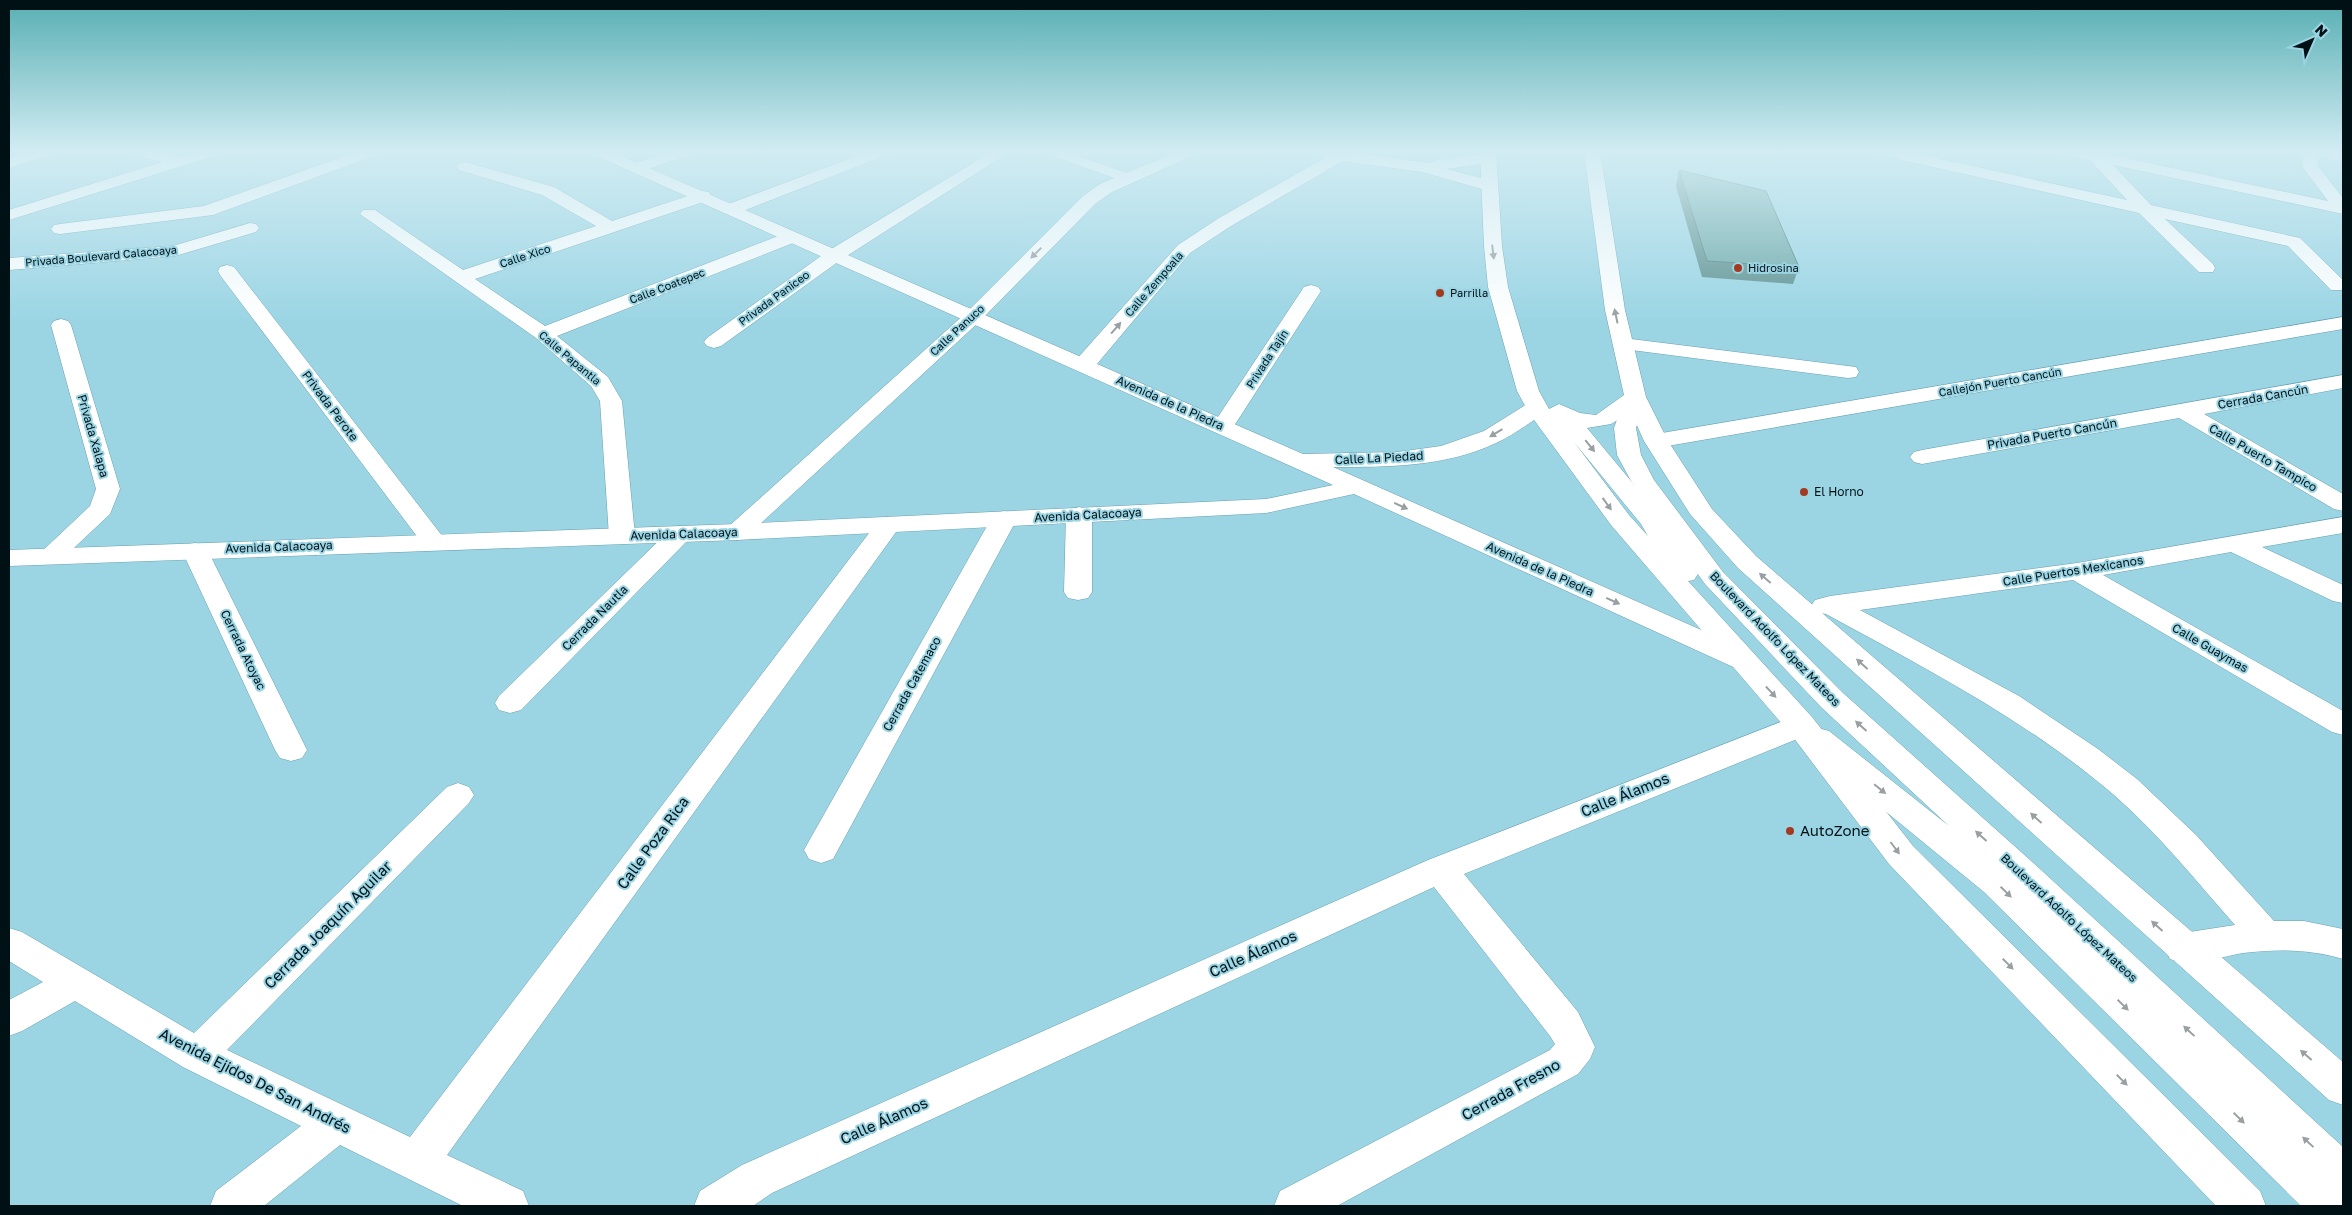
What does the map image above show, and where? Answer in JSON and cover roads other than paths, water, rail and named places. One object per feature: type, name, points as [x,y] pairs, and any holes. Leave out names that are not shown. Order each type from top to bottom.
[{"type":"street","points":[[9,215],[32,208]]},
{"type":"street","points":[[60,229],[207,211],[216,208]]},
{"type":"street","points":[[577,208],[612,228]]},
{"type":"street","name":"Calle Xico","points":[[461,277],[670,208]]},
{"type":"street","name":"Avenida de la Piedra","points":[[729,208],[1223,426],[1741,660]]},
{"type":"street","name":"Privada Paniceo","points":[[714,342],[835,255],[911,208]]},
{"type":"street","name":"Calle Panuco","points":[[737,532],[973,316],[1080,208]]},
{"type":"street","name":"Calle Zempoala","points":[[1084,365],[1184,249],[1250,208]]},
{"type":"street","points":[[1490,208],[1498,287],[1533,399],[1565,416],[1582,421],[1601,422],[1635,397]]},
{"type":"street","points":[[1600,208],[1615,310],[1635,397],[1656,441],[1704,514],[1747,562],[1816,607],[1966,678],[2008,703],[2095,763],[2126,787],[2184,844],[2266,936]]},
{"type":"street","points":[[2144,208],[2206,268]]},
{"type":"street","points":[[2146,208],[2294,242],[2338,286]]},
{"type":"street","name":"Calle Papantla","points":[[369,214],[543,334],[600,382],[611,401],[622,536]]},
{"type":"street","name":"Privada Boulevard Calacoaya","points":[[9,264],[175,251],[250,228]]},
{"type":"street","name":"Calle Coatepec","points":[[543,334],[792,237]]},
{"type":"street","name":"Privada Perote","points":[[226,271],[434,542]]},
{"type":"street","name":"Privada Tajín","points":[[1223,426],[1311,291]]},
{"type":"street","name":"Callejón Puerto Cancún","points":[[1656,441],[2343,323]]},
{"type":"street","name":"Privada Xalapa","points":[[50,556],[101,509],[108,488],[61,325]]},
{"type":"street","points":[[1623,344],[1848,372]]},
{"type":"street","name":"Cerrada Cancún","points":[[2183,411],[2343,382]]},
{"type":"street","name":"Boulevard Adolfo López Mateos","points":[[1635,397],[1625,428],[1629,455],[1643,481],[1714,578],[1832,700],[2018,869],[2343,1175]]},
{"type":"street","name":"Calle La Piedad","points":[[1300,461],[1412,459],[1454,450],[1485,440],[1533,399]]},
{"type":"street","name":"Boulevard Adolfo López Mateos","points":[[1533,399],[1620,520],[1741,660],[1802,725],[1901,856],[2246,1206]]},
{"type":"street","name":"Privada Puerto Cancún","points":[[1922,457],[2183,411]]},
{"type":"street","name":"Calle Puerto Tampico","points":[[2183,411],[2343,504]]},
{"type":"street","points":[[1565,416],[1651,521],[1741,660]]},
{"type":"street","name":"Avenida Calacoaya","points":[[9,558],[737,532],[1266,506],[1356,486]]},
{"type":"street","points":[[1078,592],[1079,515]]},
{"type":"street","name":"Cerrada Catemaco","points":[[821,850],[1004,519]]},
{"type":"street","name":"Calle Poza Rica","points":[[417,1162],[888,525]]},
{"type":"street","name":"Calle Puertos Mexicanos","points":[[1816,607],[2077,571],[2343,525]]},
{"type":"street","name":"Cerrada Nautla","points":[[510,703],[680,534]]},
{"type":"street","points":[[2235,544],[2343,595]]},
{"type":"street","name":"Cerrada Atoyac","points":[[195,551],[291,750]]},
{"type":"street","name":"Calle Guaymas","points":[[2077,571],[2343,724]]},
{"type":"street","points":[[1816,607],[2183,948],[2343,1087]]},
{"type":"street","name":"Boulevard Adolfo López Mateos","points":[[1802,725],[1996,882],[2331,1206]]},
{"type":"street","name":"Calle Álamos","points":[[715,1206],[757,1179],[1440,869],[1802,725]]},
{"type":"street","name":"Cerrada Joaquín Aguilar","points":[[197,1055],[458,795]]},
{"type":"street","name":"Cerrada Fresno","points":[[1295,1206],[1564,1062],[1576,1047],[1564,1024],[1440,869]]},
{"type":"street","points":[[2183,948],[2266,936],[2314,937],[2343,944]]},
{"type":"street","name":"Avenida Ejidos De San Andrés","points":[[9,943],[197,1055],[508,1206]]},
{"type":"street","points":[[9,1018],[74,983]]},
{"type":"street","points":[[232,1206],[336,1122]]},
{"type":"place","name":"Hidrosina","points":[[1738,268]]},
{"type":"place","name":"Parrilla","points":[[1440,293]]},
{"type":"place","name":"El Horno","points":[[1804,492]]},
{"type":"place","name":"AutoZone","points":[[1790,831]]}]
